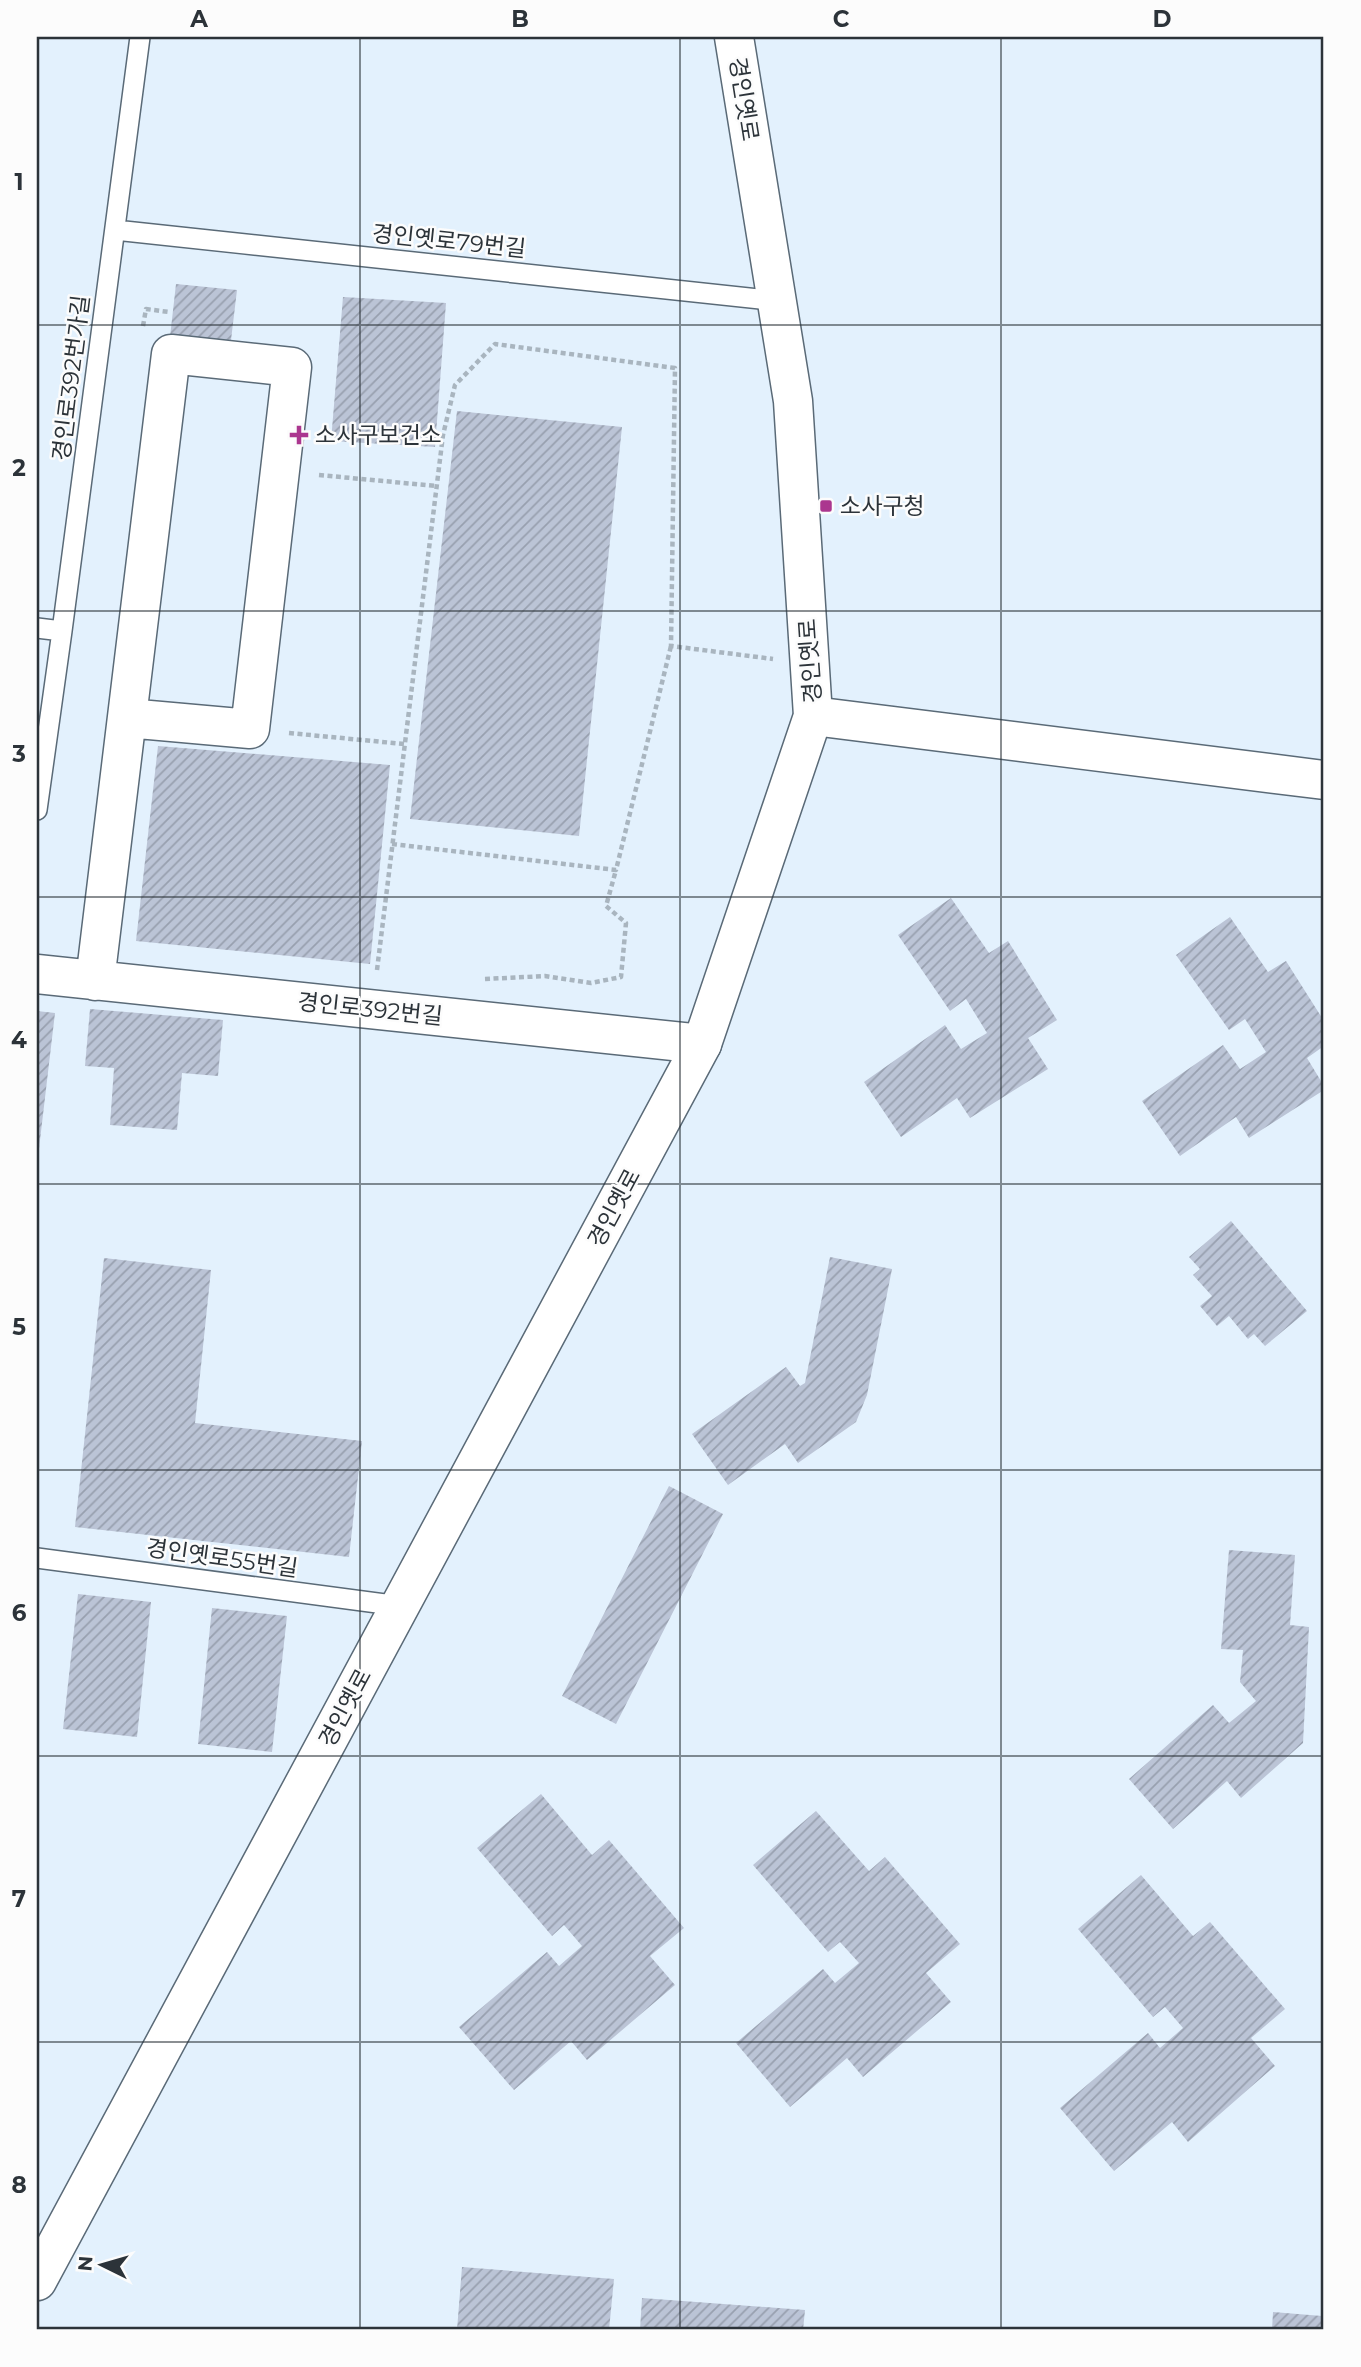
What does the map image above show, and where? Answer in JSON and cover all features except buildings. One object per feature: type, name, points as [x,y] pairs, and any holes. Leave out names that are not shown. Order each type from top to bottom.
[{"type":"street","name":"경인옛로","points":[[37,2281],[702,1044],[813,716],[793,401],[734,37]]},
{"type":"street","points":[[95,981],[171,355],[292,367],[250,729],[127,718]]},
{"type":"street","points":[[813,716],[1324,780]]},
{"type":"street","name":"경인로392번길","points":[[37,974],[702,1044]]},
{"type":"lane","name":"경인로392번가길","points":[[37,810],[140,37]]},
{"type":"lane","name":"경인옛로79번길","points":[[115,230],[778,301]]},
{"type":"lane","points":[[37,628],[62,631]]},
{"type":"lane","name":"경인옛로55번길","points":[[37,1558],[400,1606]]},
{"type":"path","points":[[372,1009],[436,486],[443,435],[455,385],[495,344],[675,368],[671,646],[606,906],[626,923],[621,976],[591,983],[545,976],[477,980]]},
{"type":"path","points":[[280,472],[436,486]]},
{"type":"path","points":[[671,646],[810,664]]},
{"type":"path","points":[[250,729],[404,744]]},
{"type":"path","points":[[392,844],[616,870]]},
{"type":"place","name":"소사구보건소","points":[[299,435]]},
{"type":"place","name":"소사구청","points":[[826,506]]}]
